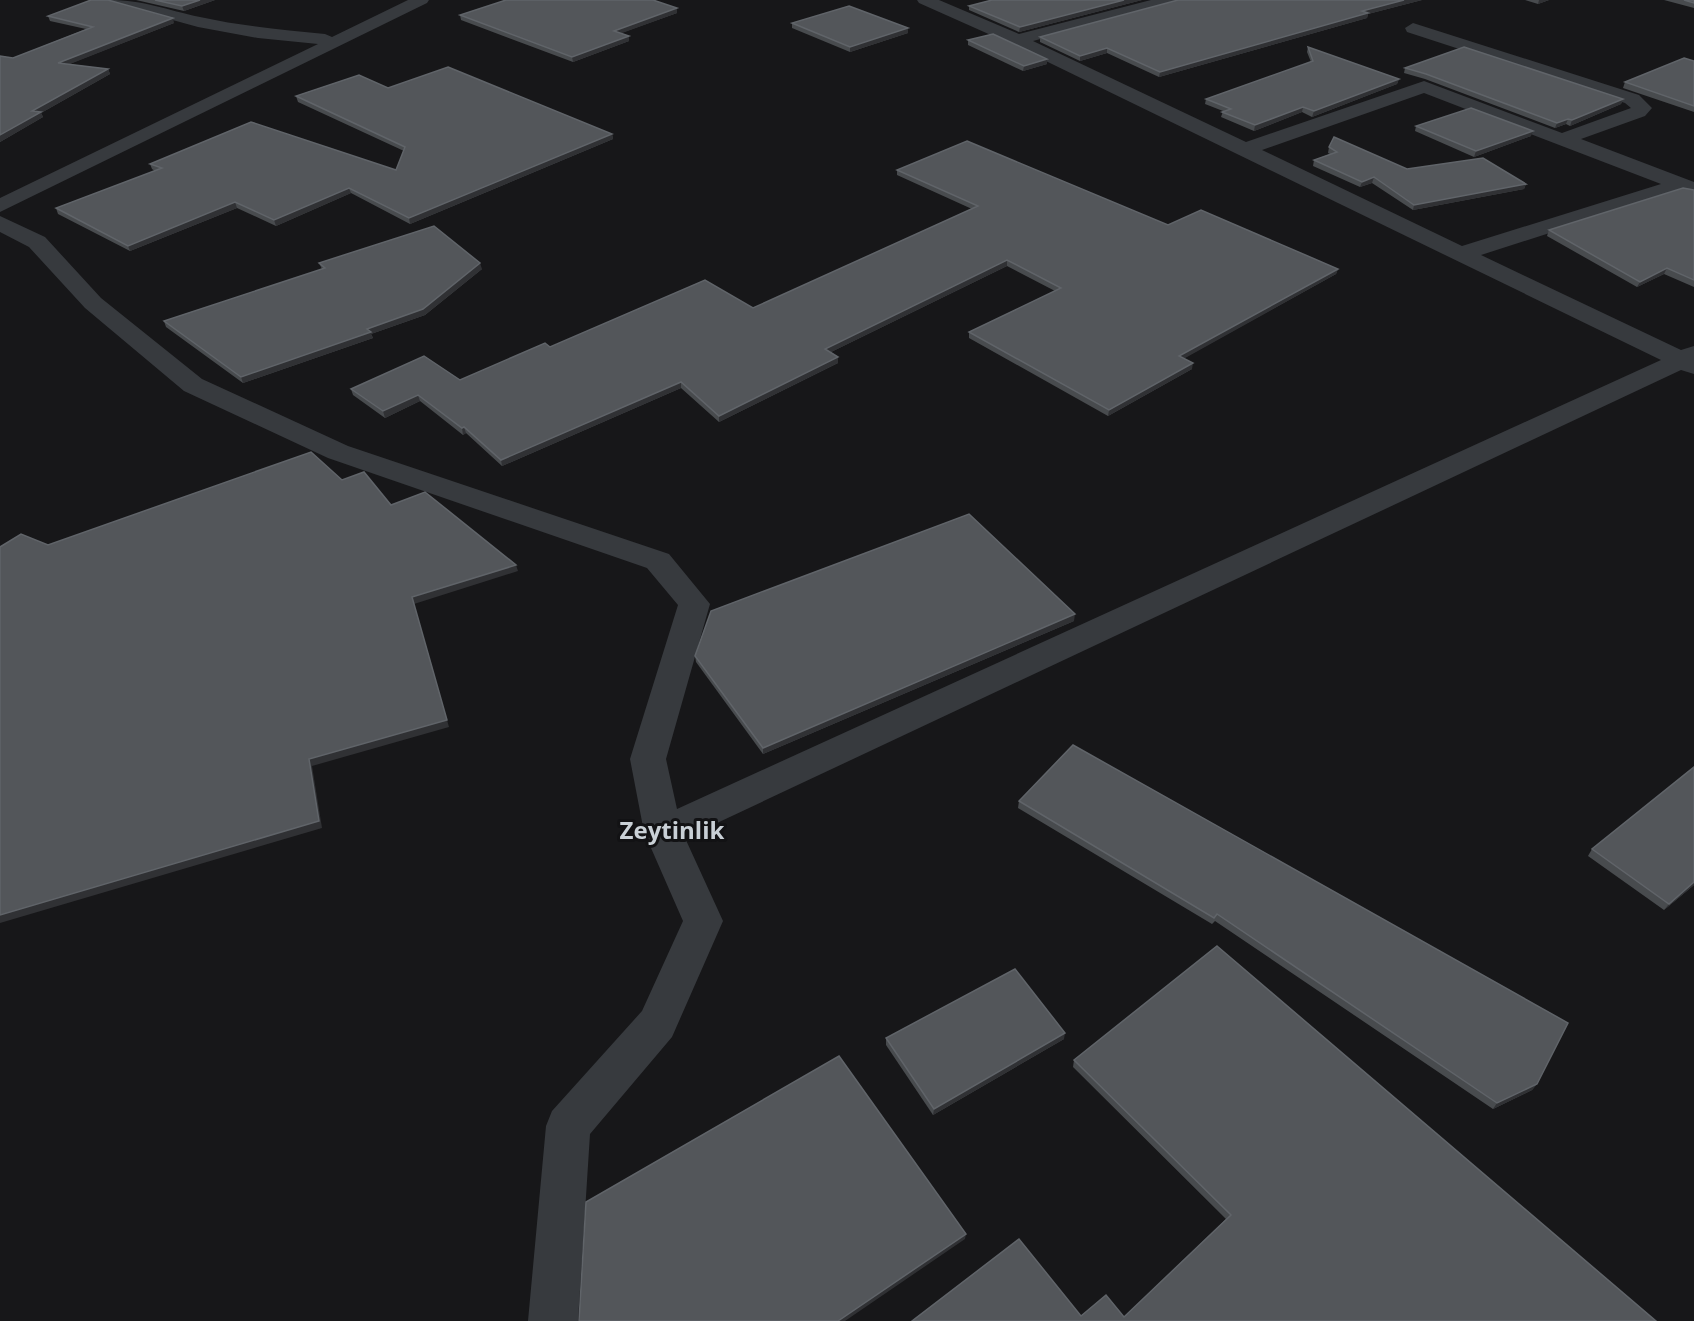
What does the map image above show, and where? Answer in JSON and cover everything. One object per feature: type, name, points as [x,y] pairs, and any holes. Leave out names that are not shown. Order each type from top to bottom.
[{"type":"street","points":[[117,0],[198,22],[258,33],[326,39]]},
{"type":"street","points":[[0,196],[406,0]]},
{"type":"street","points":[[0,206],[421,0]]},
{"type":"street","points":[[925,0],[1017,40],[1460,254],[1690,360]]},
{"type":"street","points":[[1017,40],[1170,0]]},
{"type":"street","points":[[1413,28],[1632,99],[1643,108],[1638,112],[1563,139]]},
{"type":"street","points":[[1246,149],[1425,87],[1687,186]]},
{"type":"street","points":[[1460,254],[1687,186]]},
{"type":"street","points":[[0,223],[37,242],[93,303],[193,385],[338,452],[658,561],[694,604],[648,759],[663,832],[703,921],[657,1024],[568,1126],[553,1321]]},
{"type":"street","points":[[663,832],[1690,360]]},
{"type":"building","points":[[91,0],[108,0],[173,18],[58,63],[108,69],[32,111],[41,112],[0,135],[0,56],[13,58],[93,27],[48,16]]},
{"type":"building","points":[[155,0],[200,0],[182,6]]},
{"type":"building","points":[[506,0],[653,0],[677,8],[614,31],[629,36],[572,57],[460,15]]},
{"type":"building","points":[[992,0],[1124,0],[1020,27],[969,6]]},
{"type":"building","points":[[1178,0],[1404,0],[1362,11],[1368,13],[1160,72],[1107,48],[1080,56],[1040,37]]},
{"type":"building","points":[[849,6],[908,28],[850,47],[792,23]]},
{"type":"building","points":[[993,34],[1047,59],[1024,66],[968,40]]},
{"type":"building","points":[[1308,47],[1399,79],[1314,111],[1303,107],[1255,125],[1222,112],[1231,109],[1206,99],[1313,61]]},
{"type":"building","points":[[1464,47],[1623,99],[1572,120],[1557,123],[1405,68]]},
{"type":"building","points":[[1684,58],[1694,61],[1694,106],[1625,82]]},
{"type":"building","points":[[448,67],[612,134],[409,218],[349,188],[274,220],[235,202],[128,246],[56,208],[162,168],[150,164],[251,122],[396,170],[405,147],[296,96],[359,75],[388,88]]},
{"type":"building","points":[[1471,108],[1533,131],[1476,151],[1416,126]]},
{"type":"building","points":[[1334,137],[1407,169],[1483,158],[1526,184],[1414,205],[1374,177],[1362,182],[1314,160],[1337,152],[1329,147]]},
{"type":"building","points":[[967,141],[1168,225],[1201,210],[1338,269],[1179,356],[1193,363],[1109,410],[969,332],[1061,288],[1007,260],[825,349],[838,357],[719,416],[681,382],[501,460],[464,427],[462,428],[418,395],[383,411],[351,389],[424,356],[460,380],[545,343],[550,347],[705,280],[753,308],[978,206],[897,170]]},
{"type":"building","points":[[1683,188],[1694,190],[1694,280],[1667,268],[1640,282],[1549,230]]},
{"type":"building","points":[[434,226],[480,263],[423,309],[367,329],[371,332],[241,377],[164,321],[325,268],[319,263]]},
{"type":"building","points":[[311,452],[342,480],[364,472],[391,505],[425,492],[516,565],[412,597],[447,720],[309,759],[319,821],[0,915],[0,547],[21,534],[48,545]]},
{"type":"building","points":[[969,514],[1075,614],[763,748],[695,656],[711,611]]},
{"type":"building","points":[[1073,745],[1568,1023],[1537,1084],[1497,1103],[1217,914],[1214,918],[1019,801]]},
{"type":"building","points":[[1694,767],[1694,882],[1669,904],[1592,849]]},
{"type":"building","points":[[1217,946],[1656,1321],[912,1321],[1019,1239],[1081,1316],[1106,1295],[1124,1317],[1231,1215],[1074,1060]]},
{"type":"building","points":[[1015,969],[1065,1033],[934,1109],[886,1038]]},
{"type":"building","points":[[839,1056],[966,1234],[838,1321],[579,1321],[586,1202]]},
{"type":"district","name":"Zeytinlik","points":[[672,831]]}]
